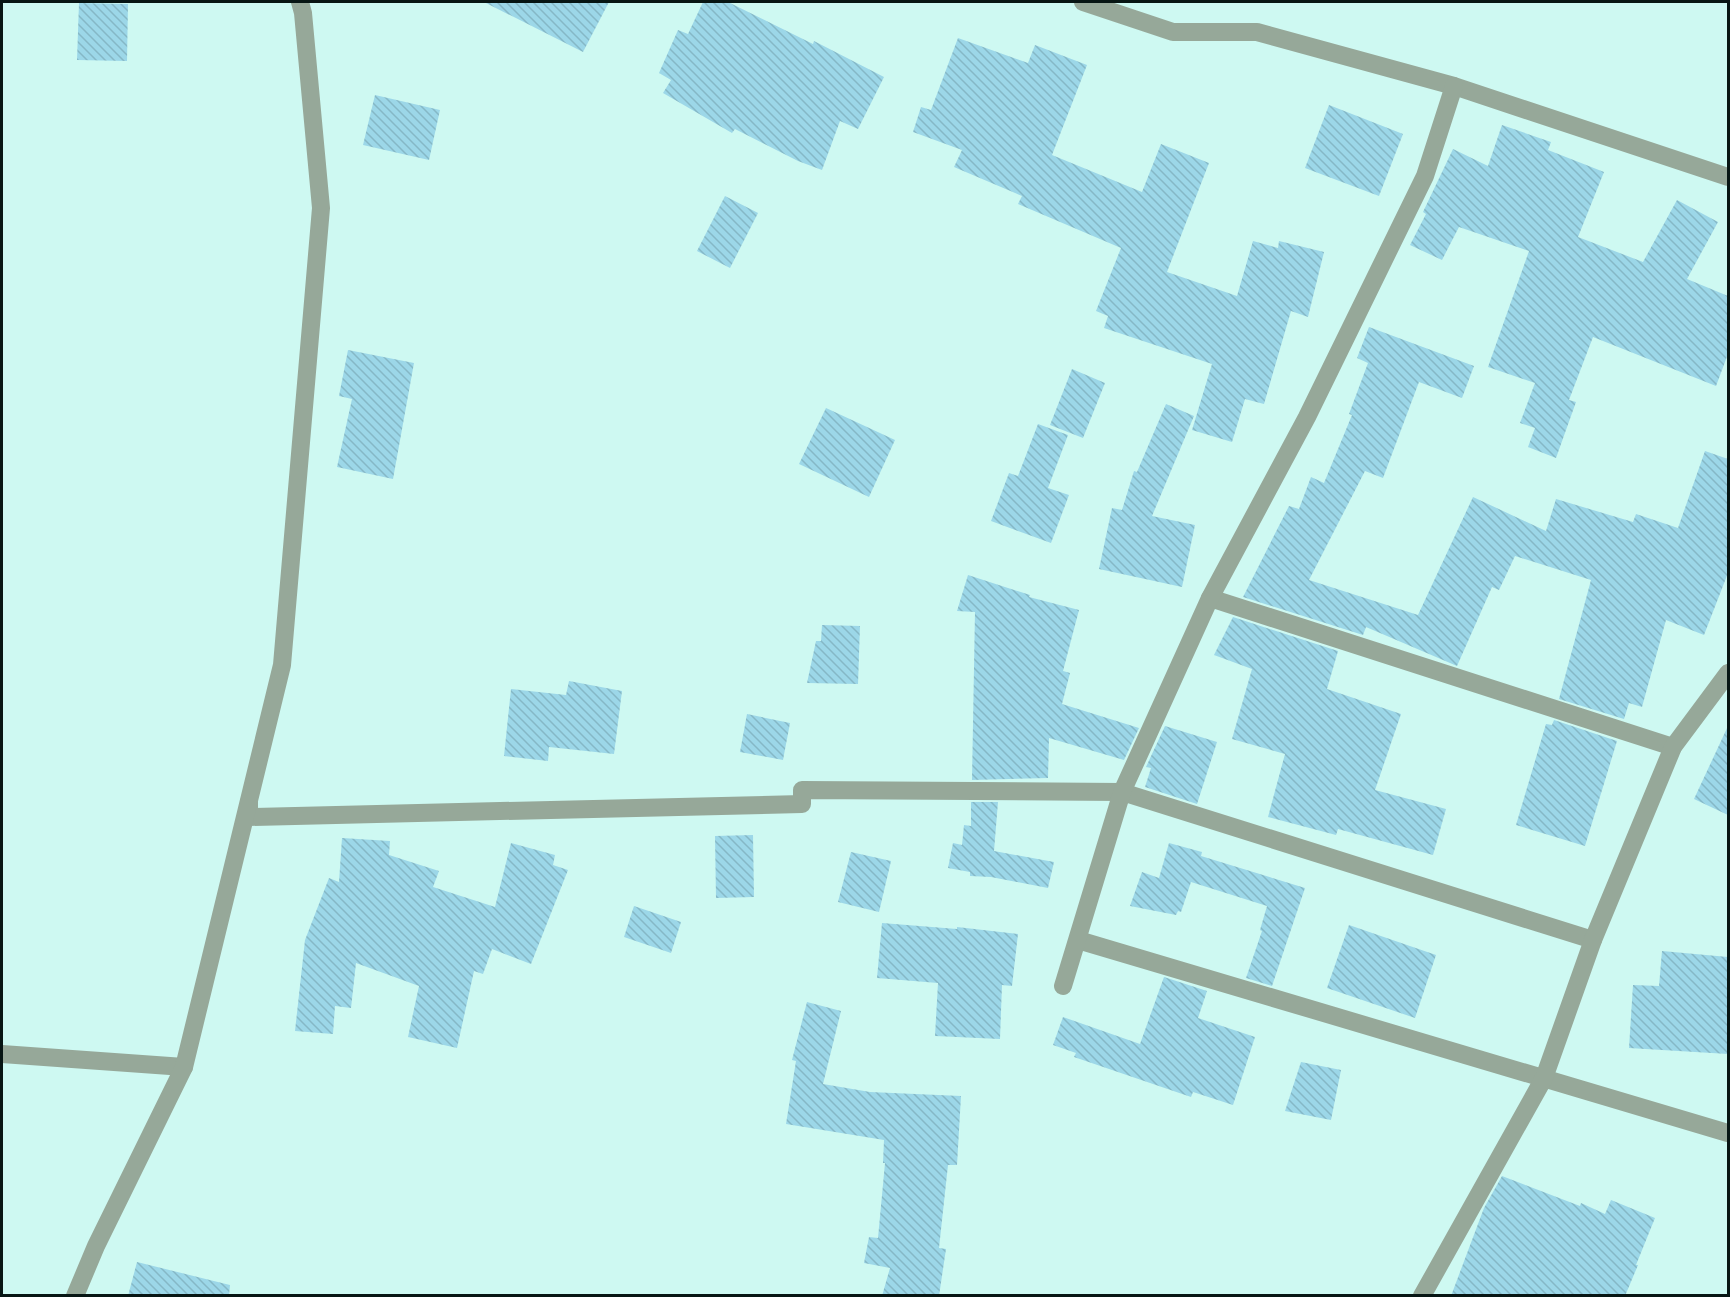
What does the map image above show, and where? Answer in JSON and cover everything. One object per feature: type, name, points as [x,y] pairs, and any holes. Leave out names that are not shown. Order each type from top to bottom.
[{"type":"street","points":[[75,1296],[96,1246],[184,1067],[282,665],[321,208],[303,13],[300,2]]},
{"type":"street","points":[[1083,2],[1173,32],[1257,32],[1454,86],[1728,177]]},
{"type":"street","points":[[1062,987],[1122,792],[1210,598],[1307,417],[1425,176],[1454,86]]},
{"type":"street","points":[[1210,598],[1673,747]]},
{"type":"street","points":[[1422,1296],[1544,1078],[1593,940],[1673,747],[1728,673]]},
{"type":"street","points":[[249,802],[249,817],[802,804],[802,790],[1122,792],[1593,940]]},
{"type":"street","points":[[1078,940],[1728,1133]]},
{"type":"street","points":[[2,1054],[184,1067]]},
{"type":"building","points":[[484,2],[609,2],[583,52]]},
{"type":"building","points":[[703,2],[728,2],[813,44],[814,41],[884,77],[858,129],[840,121],[822,170],[798,161],[735,129],[732,133],[663,93],[671,80],[659,73],[678,30],[688,34]]},
{"type":"building","points":[[79,3],[128,4],[127,61],[77,60]]},
{"type":"building","points":[[958,38],[1028,63],[1035,45],[1087,65],[1052,155],[1142,192],[1161,144],[1209,163],[1167,272],[1237,296],[1253,241],[1278,248],[1279,241],[1324,252],[1308,317],[1291,311],[1264,404],[1245,399],[1232,442],[1192,430],[1212,364],[1104,328],[1108,316],[1096,311],[1121,248],[1018,204],[1022,196],[954,167],[962,150],[913,132],[921,107],[931,110]]},
{"type":"building","points":[[375,95],[440,110],[429,160],[363,145]]},
{"type":"building","points":[[1329,105],[1403,134],[1379,196],[1305,168]]},
{"type":"building","points":[[1502,125],[1551,142],[1548,150],[1604,172],[1578,237],[1643,262],[1677,200],[1718,222],[1687,279],[1728,296],[1728,354],[1716,386],[1593,337],[1569,400],[1576,402],[1556,458],[1528,447],[1535,428],[1520,423],[1535,383],[1488,367],[1529,251],[1459,227],[1442,260],[1410,245],[1426,214],[1423,212],[1453,149],[1488,166]]},
{"type":"building","points":[[725,196],[758,213],[730,268],[697,251]]},
{"type":"building","points":[[1369,327],[1474,366],[1462,398],[1419,382],[1383,478],[1365,471],[1309,580],[1418,615],[1473,497],[1546,531],[1556,499],[1633,522],[1636,514],[1678,528],[1705,451],[1728,459],[1728,573],[1704,635],[1666,620],[1642,707],[1629,703],[1624,719],[1559,699],[1591,580],[1515,556],[1499,590],[1492,587],[1457,666],[1366,627],[1363,635],[1243,597],[1289,506],[1299,509],[1311,477],[1324,483],[1352,415],[1349,414],[1368,363],[1357,358]]},
{"type":"building","points":[[348,350],[414,363],[393,479],[337,467],[352,399],[339,396]]},
{"type":"building","points":[[1072,369],[1105,383],[1083,438],[1050,425]]},
{"type":"building","points":[[1166,404],[1194,416],[1152,516],[1195,525],[1182,587],[1099,569],[1112,508],[1122,510],[1134,471],[1137,472]]},
{"type":"building","points":[[826,408],[895,440],[869,497],[799,464]]},
{"type":"building","points":[[1038,424],[1068,435],[1048,488],[1069,495],[1051,543],[991,521],[1009,473],[1018,476]]},
{"type":"building","points":[[968,575],[1030,595],[1029,597],[1079,610],[1063,671],[1070,673],[1062,704],[1139,728],[1124,760],[1049,738],[1048,778],[972,780],[975,612],[957,611]]},
{"type":"building","points":[[1233,617],[1338,651],[1327,689],[1401,714],[1375,790],[1446,809],[1433,855],[1338,829],[1336,835],[1268,817],[1285,754],[1232,739],[1252,669],[1214,655]]},
{"type":"building","points":[[822,625],[860,626],[858,684],[807,683],[816,641],[821,641]]},
{"type":"building","points":[[569,681],[622,691],[614,754],[549,747],[548,761],[504,756],[511,689],[566,695]]},
{"type":"building","points":[[747,714],[790,723],[783,760],[740,752]]},
{"type":"building","points":[[1554,720],[1617,741],[1585,846],[1516,825],[1546,724],[1552,725]]},
{"type":"building","points":[[1165,726],[1217,742],[1197,804],[1145,787],[1151,768],[1146,767]]},
{"type":"building","points":[[1728,726],[1728,815],[1694,799]]},
{"type":"building","points":[[971,802],[998,802],[994,851],[1054,862],[1048,888],[991,877],[970,876],[970,872],[948,868],[953,843],[962,845],[964,825],[971,826]]},
{"type":"building","points":[[753,835],[754,897],[716,898],[715,836]]},
{"type":"building","points":[[342,838],[390,841],[389,855],[439,871],[433,887],[495,907],[511,843],[555,855],[553,865],[568,870],[531,964],[492,949],[483,974],[474,971],[457,1048],[408,1037],[419,986],[356,963],[351,1008],[335,1006],[333,1034],[295,1031],[305,940],[329,878],[339,882]]},
{"type":"building","points":[[1169,843],[1202,852],[1201,856],[1305,888],[1272,986],[1246,978],[1262,931],[1260,930],[1267,906],[1191,882],[1181,912],[1178,911],[1176,915],[1130,906],[1142,872],[1159,878]]},
{"type":"building","points":[[851,852],[891,861],[879,912],[838,902]]},
{"type":"building","points":[[634,906],[681,922],[671,953],[624,937]]},
{"type":"building","points":[[882,923],[957,929],[957,927],[1018,934],[1012,986],[1002,985],[1000,1039],[935,1036],[938,983],[877,978]]},
{"type":"building","points":[[1349,925],[1436,955],[1415,1018],[1327,988]]},
{"type":"building","points":[[1662,951],[1728,957],[1728,1054],[1629,1048],[1633,985],[1659,986]]},
{"type":"building","points":[[1164,977],[1207,991],[1198,1018],[1255,1037],[1233,1105],[1193,1092],[1191,1097],[1074,1057],[1076,1053],[1053,1045],[1063,1017],[1140,1044]]},
{"type":"building","points":[[807,1002],[841,1011],[823,1084],[870,1092],[961,1096],[957,1165],[948,1165],[939,1248],[946,1249],[939,1296],[882,1296],[890,1268],[864,1263],[869,1237],[878,1238],[885,1163],[883,1163],[884,1140],[786,1124],[796,1061],[792,1060]]},
{"type":"building","points":[[1301,1062],[1341,1070],[1331,1120],[1285,1111]]},
{"type":"building","points":[[1502,1176],[1580,1206],[1581,1203],[1605,1214],[1611,1200],[1655,1218],[1625,1296],[1451,1296],[1484,1208]]},
{"type":"building","points":[[137,1262],[230,1285],[229,1296],[128,1296]]}]
